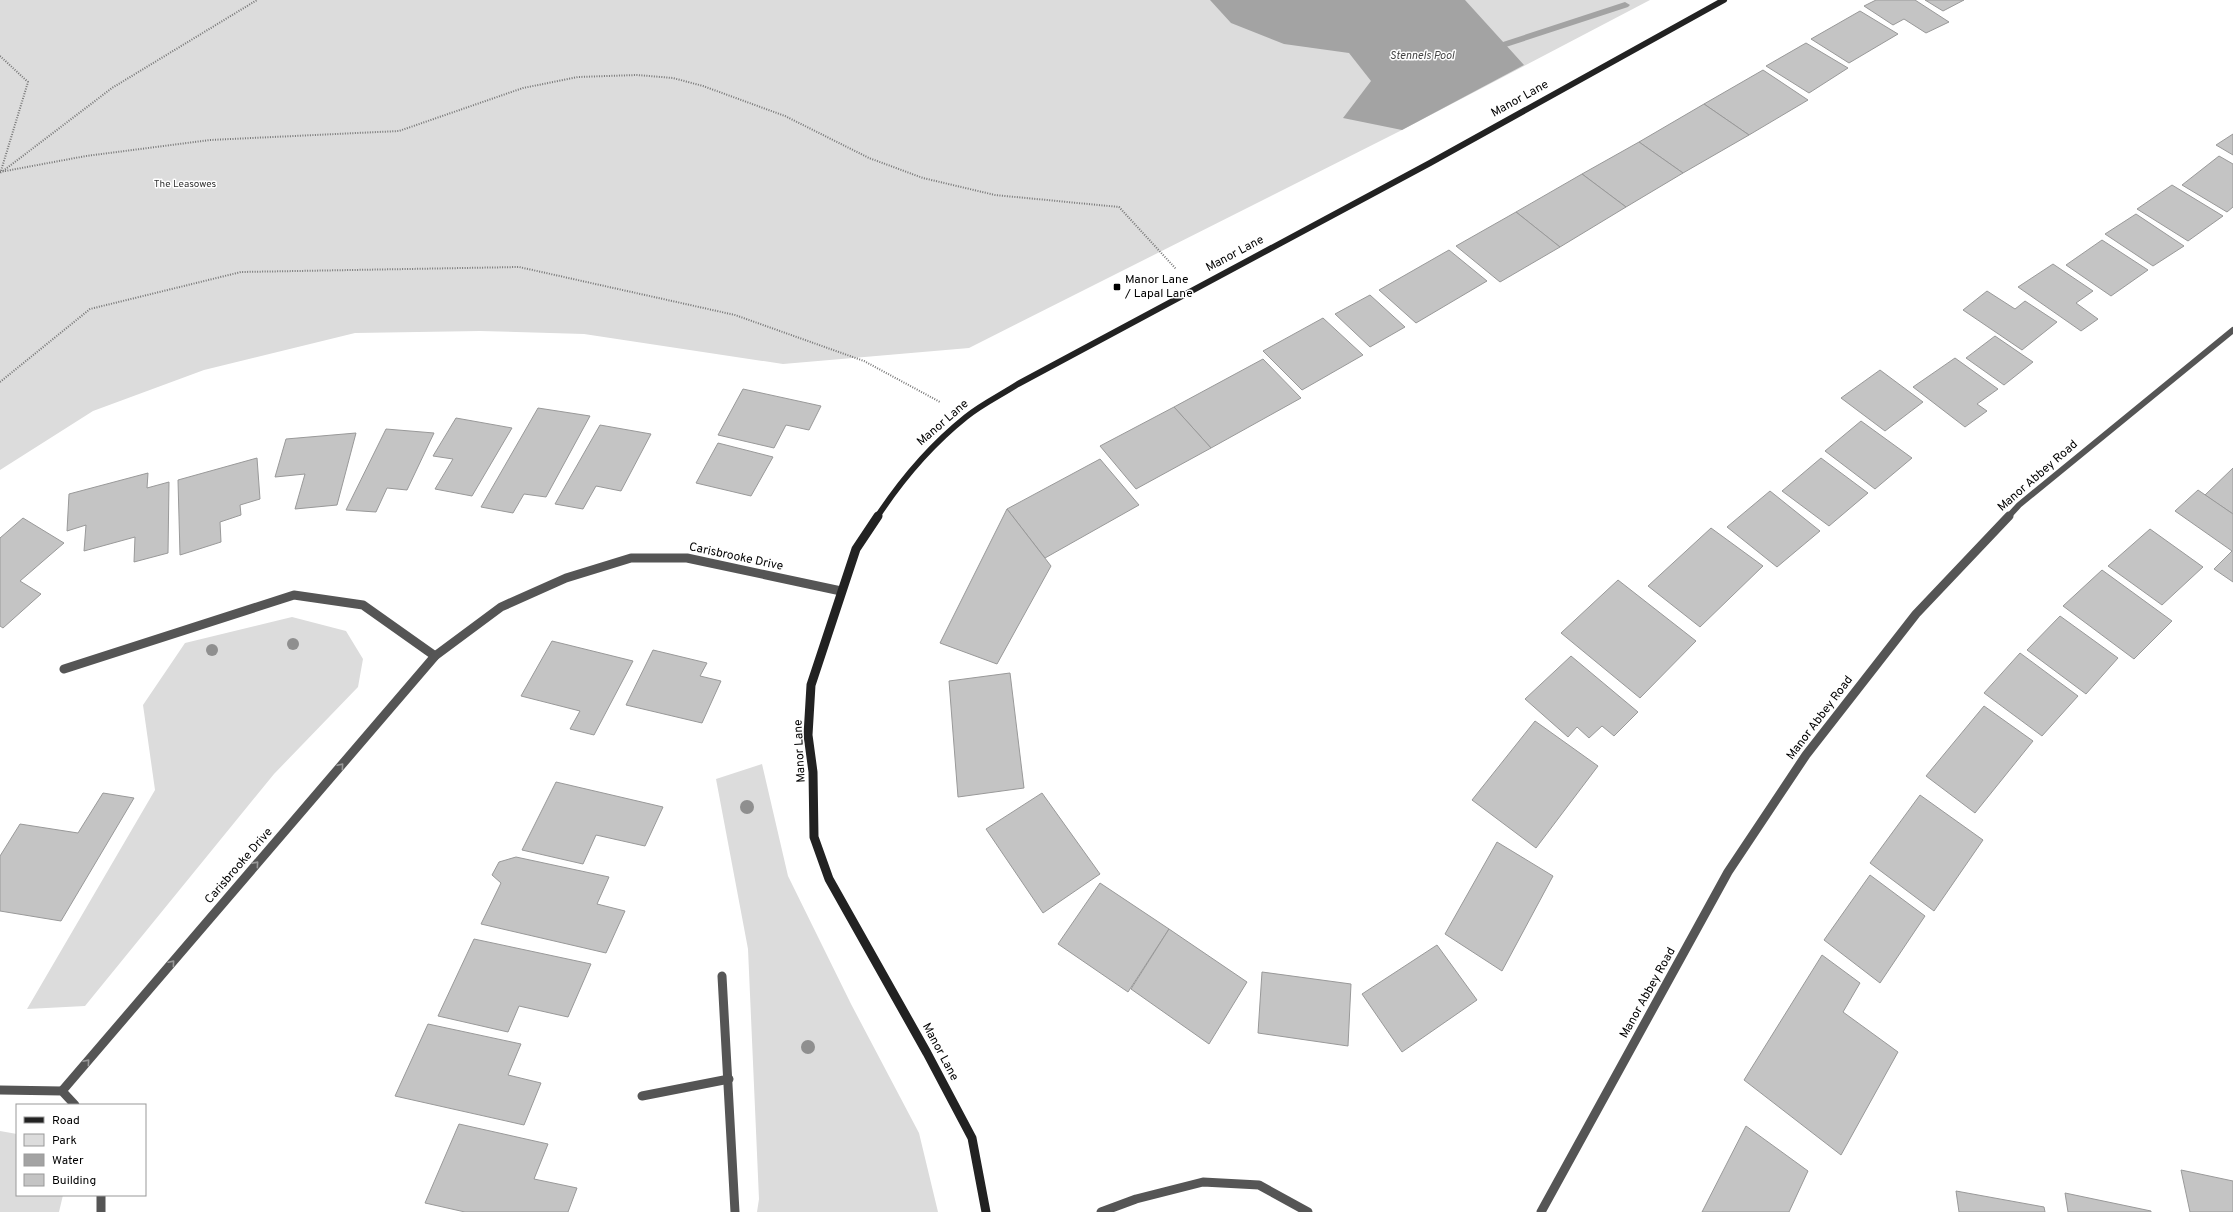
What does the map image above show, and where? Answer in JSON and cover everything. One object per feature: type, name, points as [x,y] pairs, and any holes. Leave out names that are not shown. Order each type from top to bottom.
[{"type":"main road","name":"Manor Lane","points":[[986,1212],[972,1138],[927,1053],[829,880],[814,837],[813,772],[808,735],[812,685],[841,591],[856,549],[897,486],[928,451],[967,416],[1018,384],[1430,163],[1724,0]]},
{"type":"street","name":"Manor Abbey Road","points":[[1541,1212],[1728,872],[1806,755],[1911,620],[2019,505],[2233,330]]},
{"type":"street","name":"Carisbrooke Drive","points":[[62,1091],[435,656],[501,607],[566,578],[631,558],[687,558],[841,591]]},
{"type":"street","points":[[64,670],[294,595],[363,605],[435,656]]},
{"type":"street","points":[[722,976],[729,1079],[735,1212]]},
{"type":"street","points":[[642,1096],[729,1079]]},
{"type":"street","points":[[0,1090],[62,1091],[74,1104]]},
{"type":"street","points":[[1101,1212],[1136,1199],[1203,1182],[1259,1185],[1308,1212]]},
{"type":"street","points":[[101,1196],[101,1212]]},
{"type":"path","points":[[0,173],[112,88],[257,0]]},
{"type":"path","points":[[0,56],[28,82],[0,173]]},
{"type":"path","points":[[0,173],[72,158],[210,140],[400,131],[523,88],[578,77],[629,74],[673,78],[702,86],[786,116],[869,158],[923,178],[995,195],[1119,206],[1153,245],[1196,288]]},
{"type":"path","points":[[0,382],[90,309],[241,272],[519,267],[735,315],[864,361],[967,416]]},
{"type":"green space","name":"The Leasowes","points":[[0,0],[1650,0],[1402,130],[969,348],[783,364],[584,334],[480,331],[355,333],[204,370],[93,411],[0,470]]},
{"type":"green space","points":[[292,617],[346,631],[363,659],[358,687],[274,774],[85,1006],[27,1009],[155,790],[143,705],[185,643]]},
{"type":"green space","points":[[762,764],[788,876],[851,1004],[919,1133],[938,1212],[757,1212],[759,1199],[748,949],[716,779]]},
{"type":"green space","points":[[0,1131],[16,1134],[16,1196],[63,1196],[59,1212],[0,1212]]},
{"type":"water","name":"Stennels Pool","points":[[1210,0],[1465,0],[1524,65],[1402,130],[1343,118],[1371,81],[1349,53],[1284,44],[1231,23]]},
{"type":"building","points":[[1876,0],[1915,0],[1949,22],[1926,33],[1904,19],[1893,25],[1864,6]]},
{"type":"building","points":[[1925,0],[1964,0],[1943,11]]},
{"type":"building","points":[[1860,11],[1898,34],[1849,63],[1811,39]]},
{"type":"building","points":[[1806,43],[1848,68],[1809,93],[1766,66]]},
{"type":"building","points":[[1763,70],[1808,100],[1749,135],[1704,104]]},
{"type":"building","points":[[1704,104],[1749,135],[1683,173],[1639,142]]},
{"type":"building","points":[[2233,134],[2233,155],[2216,145]]},
{"type":"building","points":[[1639,142],[1683,173],[1626,207],[1582,174]]},
{"type":"building","points":[[2219,156],[2233,164],[2233,207],[2227,212],[2182,185]]},
{"type":"building","points":[[1582,174],[1626,207],[1560,247],[1516,212]]},
{"type":"building","points":[[2172,185],[2223,216],[2188,241],[2137,209]]},
{"type":"building","points":[[1516,212],[1560,247],[1500,282],[1456,246]]},
{"type":"building","points":[[2136,214],[2184,246],[2153,266],[2105,234]]},
{"type":"building","points":[[2102,240],[2148,270],[2111,296],[2066,265]]},
{"type":"building","points":[[1449,250],[1487,281],[1416,323],[1379,290]]},
{"type":"building","points":[[2053,264],[2093,291],[2076,303],[2098,319],[2081,331],[2018,287]]},
{"type":"building","points":[[1987,291],[2015,309],[2025,301],[2057,322],[2022,350],[1963,310]]},
{"type":"building","points":[[1370,295],[1405,327],[1370,347],[1335,314]]},
{"type":"building","points":[[1323,318],[1363,355],[1302,390],[1263,351]]},
{"type":"building","points":[[1995,336],[2033,362],[2004,385],[1966,358]]},
{"type":"building","points":[[1955,358],[1998,389],[1977,404],[1987,411],[1965,427],[1913,387]]},
{"type":"building","points":[[1263,359],[1301,398],[1211,448],[1174,407]]},
{"type":"building","points":[[1880,370],[1923,402],[1885,431],[1841,398]]},
{"type":"building","points":[[743,389],[821,406],[809,430],[786,425],[774,448],[718,435]]},
{"type":"building","points":[[1174,407],[1211,448],[1136,489],[1100,446]]},
{"type":"building","points":[[538,408],[590,416],[546,497],[524,494],[513,513],[481,507]]},
{"type":"building","points":[[456,418],[512,428],[472,496],[435,489],[453,459],[433,456]]},
{"type":"building","points":[[1861,421],[1912,458],[1875,489],[1825,451]]},
{"type":"building","points":[[600,425],[651,434],[621,491],[596,486],[583,509],[555,504]]},
{"type":"building","points":[[386,429],[434,433],[407,490],[387,488],[376,512],[346,510]]},
{"type":"building","points":[[356,433],[337,505],[295,509],[305,474],[275,477],[286,439]]},
{"type":"building","points":[[718,443],[773,457],[751,496],[696,483]]},
{"type":"building","points":[[257,458],[260,499],[240,505],[241,515],[220,522],[221,542],[180,555],[178,480]]},
{"type":"building","points":[[1821,458],[1868,493],[1829,526],[1782,491]]},
{"type":"building","points":[[1100,459],[1139,505],[1045,558],[1007,509]]},
{"type":"building","points":[[2233,468],[2233,514],[2205,495]]},
{"type":"building","points":[[148,473],[147,488],[169,482],[168,553],[134,562],[135,537],[84,551],[86,525],[67,531],[69,494]]},
{"type":"building","points":[[2198,490],[2233,514],[2233,582],[2214,569],[2232,551],[2175,511]]},
{"type":"building","points":[[1770,491],[1820,531],[1777,567],[1727,527]]},
{"type":"building","points":[[1007,509],[1051,566],[997,664],[940,643]]},
{"type":"building","points":[[23,518],[64,543],[20,581],[41,594],[3,628],[0,626],[0,538]]},
{"type":"building","points":[[1711,528],[1763,566],[1700,627],[1648,586]]},
{"type":"building","points":[[2150,529],[2203,567],[2162,605],[2108,566]]},
{"type":"building","points":[[2102,570],[2172,621],[2134,659],[2063,606]]},
{"type":"building","points":[[1618,580],[1696,641],[1640,698],[1561,633]]},
{"type":"building","points":[[2060,616],[2118,658],[2086,694],[2027,650]]},
{"type":"building","points":[[552,641],[633,661],[594,735],[570,729],[580,711],[521,696]]},
{"type":"building","points":[[653,650],[707,663],[700,676],[721,681],[702,723],[626,705]]},
{"type":"building","points":[[2020,653],[2078,696],[2042,736],[1984,693]]},
{"type":"building","points":[[1571,656],[1638,712],[1614,736],[1602,726],[1589,738],[1577,727],[1568,737],[1525,699]]},
{"type":"building","points":[[1010,673],[1024,788],[958,797],[949,681]]},
{"type":"building","points":[[1984,706],[2033,741],[1975,813],[1926,776]]},
{"type":"building","points":[[1535,721],[1598,766],[1536,848],[1472,800]]},
{"type":"building","points":[[556,782],[663,807],[645,846],[596,835],[583,864],[522,850]]},
{"type":"building","points":[[103,793],[134,798],[61,921],[0,911],[0,856],[20,824],[78,833]]},
{"type":"building","points":[[1042,793],[1100,874],[1043,913],[986,829]]},
{"type":"building","points":[[1920,795],[1983,840],[1934,911],[1870,863]]},
{"type":"building","points":[[1497,842],[1553,876],[1502,971],[1445,934]]},
{"type":"building","points":[[516,857],[609,877],[597,904],[625,911],[606,953],[481,924],[501,883],[492,875],[499,862]]},
{"type":"building","points":[[1870,875],[1925,916],[1880,983],[1824,940]]},
{"type":"building","points":[[1100,883],[1169,929],[1128,992],[1058,944]]},
{"type":"building","points":[[1169,929],[1247,982],[1209,1044],[1131,989]]},
{"type":"building","points":[[474,939],[591,964],[568,1017],[519,1006],[508,1032],[438,1016]]},
{"type":"building","points":[[1437,945],[1477,1000],[1402,1052],[1362,994]]},
{"type":"building","points":[[1822,955],[1860,983],[1843,1012],[1898,1052],[1841,1155],[1744,1080]]},
{"type":"building","points":[[1262,972],[1351,984],[1348,1046],[1258,1033]]},
{"type":"building","points":[[428,1024],[521,1044],[508,1075],[541,1083],[524,1125],[395,1096]]},
{"type":"building","points":[[459,1124],[548,1144],[534,1179],[577,1188],[568,1212],[465,1212],[425,1203]]},
{"type":"building","points":[[1746,1126],[1808,1171],[1789,1212],[1702,1212]]},
{"type":"building","points":[[2181,1170],[2233,1181],[2233,1212],[2190,1212]]},
{"type":"building","points":[[1956,1191],[2044,1207],[2045,1212],[1959,1212]]},
{"type":"building","points":[[2065,1193],[2151,1211],[2151,1212],[2068,1212]]},
{"type":"waterway","points":[[1506,44],[1625,5]]},
{"type":"place","name":"Manor Lane / Lapal Lane","points":[[1117,287]]}]
